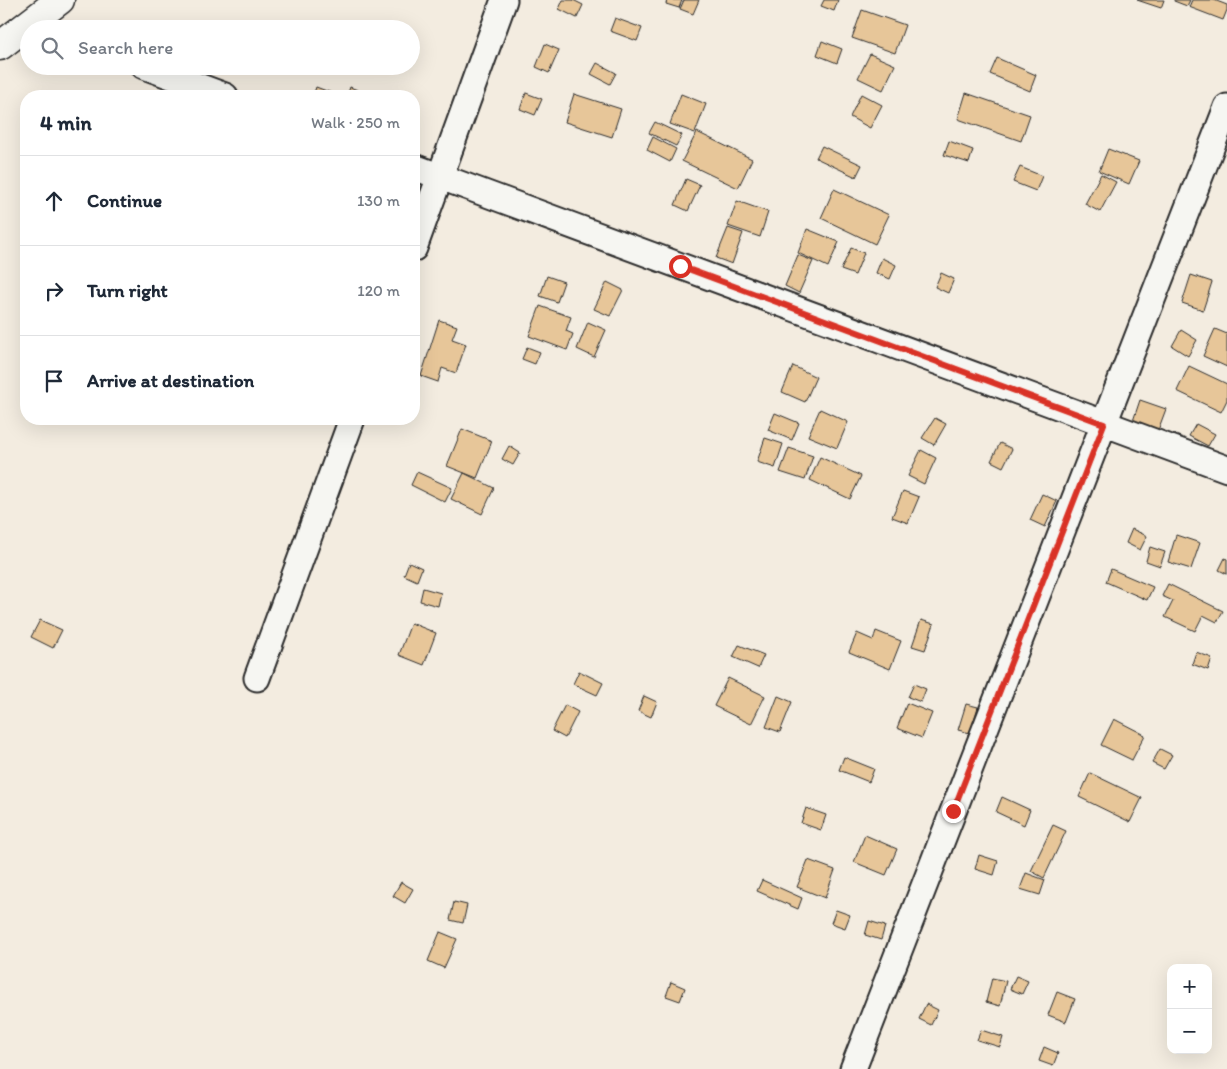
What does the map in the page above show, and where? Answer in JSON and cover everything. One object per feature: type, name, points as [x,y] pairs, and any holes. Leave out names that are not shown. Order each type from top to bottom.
[{"type":"main road","points":[[42,20],[60,0]]},
{"type":"main road","points":[[0,46],[20,35]]},
{"type":"street","points":[[420,231],[504,0]]},
{"type":"street","points":[[168,75],[209,90]]},
{"type":"street","points":[[853,1069],[1227,107]]},
{"type":"street","points":[[420,169],[1227,469]]},
{"type":"street","points":[[257,678],[350,425]]},
{"type":"building","points":[[563,0],[573,0],[583,5],[577,18],[559,9]]},
{"type":"building","points":[[667,0],[682,0],[679,8],[666,4]]},
{"type":"building","points":[[684,0],[699,0],[693,14],[680,9]]},
{"type":"building","points":[[824,0],[838,0],[834,11],[821,6]]},
{"type":"building","points":[[1137,0],[1164,0],[1161,8]]},
{"type":"building","points":[[1174,0],[1190,0],[1187,6]]},
{"type":"building","points":[[1192,0],[1214,0],[1227,5],[1223,20],[1189,7]]},
{"type":"building","points":[[862,10],[905,25],[895,53],[852,38]]},
{"type":"building","points":[[615,18],[642,28],[637,41],[610,31]]},
{"type":"building","points":[[822,41],[842,49],[837,63],[817,55]]},
{"type":"building","points":[[545,44],[559,50],[549,73],[536,67]]},
{"type":"building","points":[[870,54],[895,65],[883,90],[858,78]]},
{"type":"building","points":[[997,58],[1036,75],[1030,91],[990,74]]},
{"type":"building","points":[[597,63],[616,73],[610,84],[591,74]]},
{"type":"building","points":[[526,93],[542,99],[535,115],[520,109]]},
{"type":"building","points":[[966,93],[1030,115],[1021,141],[958,119]]},
{"type":"building","points":[[574,94],[621,109],[612,137],[565,122]]},
{"type":"building","points":[[681,94],[706,104],[695,133],[670,124]]},
{"type":"building","points":[[861,94],[882,105],[870,128],[850,117]]},
{"type":"building","points":[[655,122],[682,135],[676,146],[649,133]]},
{"type":"building","points":[[697,132],[752,159],[738,188],[682,161]]},
{"type":"building","points":[[653,137],[676,149],[670,162],[647,150]]},
{"type":"building","points":[[949,141],[973,150],[969,163],[944,155]]},
{"type":"building","points":[[822,146],[862,165],[856,177],[816,158]]},
{"type":"building","points":[[1108,149],[1139,161],[1129,184],[1099,171]]},
{"type":"building","points":[[1020,167],[1042,176],[1036,191],[1013,182]]},
{"type":"building","points":[[1101,174],[1116,182],[1100,212],[1085,204]]},
{"type":"building","points":[[686,179],[700,185],[688,211],[675,205]]},
{"type":"building","points":[[834,189],[889,215],[875,244],[821,218]]},
{"type":"building","points":[[737,201],[768,212],[760,237],[728,226]]},
{"type":"building","points":[[728,228],[743,233],[732,264],[716,258]]},
{"type":"building","points":[[807,229],[839,242],[828,267],[798,253]]},
{"type":"building","points":[[851,248],[864,253],[855,275],[841,270]]},
{"type":"building","points":[[798,255],[813,261],[799,293],[785,286]]},
{"type":"building","points":[[882,258],[896,265],[890,279],[876,273]]},
{"type":"building","points":[[941,273],[954,279],[948,293],[935,287]]},
{"type":"building","points":[[1191,275],[1212,282],[1203,310],[1182,303]]},
{"type":"building","points":[[547,276],[564,282],[557,302],[540,296]]},
{"type":"building","points":[[607,282],[623,290],[610,316],[594,309]]},
{"type":"building","points":[[540,306],[571,317],[566,331],[573,334],[567,350],[529,336]]},
{"type":"building","points":[[439,320],[457,326],[452,339],[466,344],[456,373],[442,368],[438,382],[421,376]]},
{"type":"building","points":[[588,322],[606,330],[594,357],[577,349]]},
{"type":"building","points":[[1215,329],[1227,334],[1227,367],[1203,356]]},
{"type":"building","points":[[1181,330],[1197,340],[1188,356],[1172,346]]},
{"type":"building","points":[[527,347],[540,352],[535,364],[522,359]]},
{"type":"building","points":[[793,366],[816,377],[805,402],[782,392]]},
{"type":"building","points":[[1189,366],[1227,384],[1227,400],[1221,412],[1177,391]]},
{"type":"building","points":[[1140,400],[1166,409],[1157,433],[1132,424]]},
{"type":"building","points":[[820,409],[848,422],[837,448],[808,436]]},
{"type":"building","points":[[775,413],[799,423],[792,440],[768,430]]},
{"type":"building","points":[[935,418],[946,424],[934,445],[922,438]]},
{"type":"building","points":[[1196,424],[1215,434],[1208,446],[1189,436]]},
{"type":"building","points":[[462,429],[492,441],[477,478],[447,466]]},
{"type":"building","points":[[765,438],[783,444],[775,468],[757,462]]},
{"type":"building","points":[[1000,443],[1012,449],[1003,467],[991,461]]},
{"type":"building","points":[[509,446],[520,453],[513,465],[502,459]]},
{"type":"building","points":[[789,448],[813,456],[805,480],[780,472]]},
{"type":"building","points":[[921,450],[936,458],[924,484],[908,476]]},
{"type":"building","points":[[820,457],[861,476],[850,499],[810,480]]},
{"type":"building","points":[[417,472],[452,488],[445,502],[411,485]]},
{"type":"building","points":[[464,473],[494,488],[482,514],[451,499]]},
{"type":"building","points":[[903,491],[919,497],[908,523],[892,517]]},
{"type":"building","points":[[1042,494],[1057,501],[1045,527],[1030,520]]},
{"type":"building","points":[[1132,529],[1147,536],[1140,550],[1126,543]]},
{"type":"building","points":[[1176,535],[1200,543],[1191,569],[1168,562]]},
{"type":"building","points":[[1150,547],[1165,552],[1160,566],[1146,561]]},
{"type":"building","points":[[1225,558],[1227,559],[1227,574],[1219,570]]},
{"type":"building","points":[[409,562],[422,568],[417,581],[404,575]]},
{"type":"building","points":[[1111,569],[1153,587],[1147,600],[1106,582]]},
{"type":"building","points":[[1168,584],[1223,611],[1217,622],[1203,615],[1195,631],[1165,617],[1173,601],[1162,596]]},
{"type":"building","points":[[423,588],[441,593],[438,606],[420,601]]},
{"type":"building","points":[[40,620],[62,630],[53,648],[31,637]]},
{"type":"building","points":[[921,620],[934,624],[925,650],[912,646]]},
{"type":"building","points":[[411,623],[436,633],[424,665],[399,655]]},
{"type":"building","points":[[876,631],[901,641],[890,669],[849,652],[857,633],[873,640]]},
{"type":"building","points":[[739,645],[764,655],[758,668],[733,657]]},
{"type":"building","points":[[1196,652],[1212,658],[1208,670],[1192,664]]},
{"type":"building","points":[[579,671],[603,683],[597,695],[573,684]]},
{"type":"building","points":[[728,678],[765,696],[751,724],[714,706]]},
{"type":"building","points":[[914,684],[926,689],[921,702],[908,697]]},
{"type":"building","points":[[644,696],[657,702],[651,717],[638,711]]},
{"type":"building","points":[[778,696],[792,702],[780,732],[766,727]]},
{"type":"building","points":[[907,703],[932,713],[922,738],[897,728]]},
{"type":"building","points":[[966,704],[978,707],[970,733],[958,730]]},
{"type":"building","points":[[565,705],[578,712],[565,738],[552,731]]},
{"type":"building","points":[[1114,719],[1145,735],[1132,760],[1101,745]]},
{"type":"building","points":[[1160,749],[1172,755],[1164,769],[1152,763]]},
{"type":"building","points":[[844,757],[874,769],[869,782],[839,770]]},
{"type":"building","points":[[1090,773],[1142,798],[1130,822],[1079,797]]},
{"type":"building","points":[[1002,797],[1030,810],[1024,825],[996,812]]},
{"type":"building","points":[[806,808],[826,815],[821,830],[801,823]]},
{"type":"building","points":[[1053,825],[1066,831],[1044,878],[1031,871]]},
{"type":"building","points":[[865,835],[897,849],[886,875],[854,862]]},
{"type":"building","points":[[979,855],[998,861],[994,875],[975,869]]},
{"type":"building","points":[[808,860],[835,870],[825,898],[797,887]]},
{"type":"building","points":[[1026,873],[1045,880],[1040,895],[1020,889]]},
{"type":"building","points":[[762,880],[802,898],[798,909],[757,891]]},
{"type":"building","points":[[401,882],[413,889],[405,903],[393,896]]},
{"type":"building","points":[[454,902],[467,905],[463,923],[450,920]]},
{"type":"building","points":[[836,910],[850,915],[845,928],[831,923]]},
{"type":"building","points":[[869,921],[885,926],[881,940],[865,935]]},
{"type":"building","points":[[440,932],[457,939],[444,968],[428,961]]},
{"type":"building","points":[[1016,976],[1028,981],[1022,994],[1010,989]]},
{"type":"building","points":[[992,978],[1006,981],[1000,1006],[986,1002]]},
{"type":"building","points":[[671,982],[685,988],[680,1001],[666,996]]},
{"type":"building","points":[[1057,992],[1075,999],[1066,1022],[1048,1015]]},
{"type":"building","points":[[926,1004],[938,1010],[931,1025],[919,1019]]},
{"type":"building","points":[[981,1030],[1003,1037],[1000,1047],[977,1040]]},
{"type":"building","points":[[1044,1047],[1058,1053],[1053,1066],[1039,1061]]},
{"type":"route","points":[[680,266],[1104,424],[953,811]]}]
